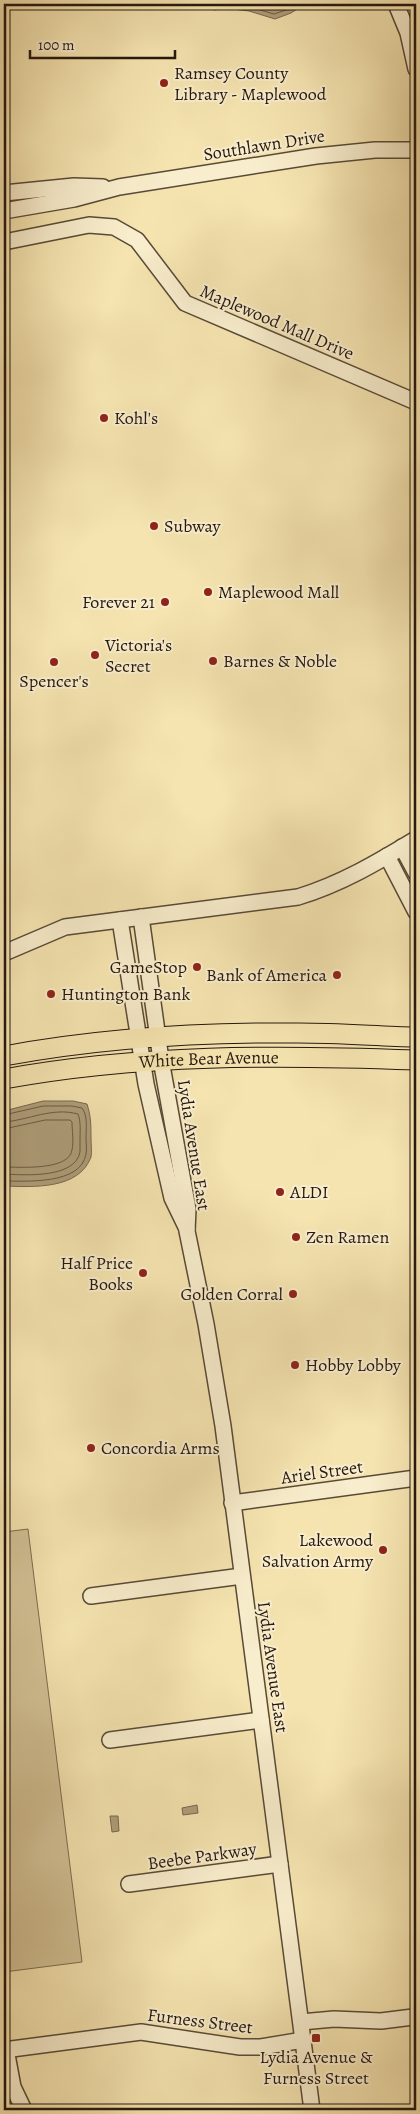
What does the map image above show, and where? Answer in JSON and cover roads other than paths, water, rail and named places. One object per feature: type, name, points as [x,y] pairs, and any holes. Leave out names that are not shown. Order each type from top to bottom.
[{"type":"main road","name":"White Bear Avenue","points":[[4,1056],[36,1050],[158,1037],[300,1033],[416,1037]]},
{"type":"main road","name":"White Bear Avenue","points":[[4,1079],[161,1060],[305,1056],[416,1060]]},
{"type":"street","points":[[396,4],[410,22],[416,69]]},
{"type":"street","name":"Southlawn Drive","points":[[4,211],[74,199],[119,187],[341,152],[416,150]]},
{"type":"street","name":"Southlawn Drive","points":[[4,193],[74,186],[119,187]]},
{"type":"street","name":"Maplewood Mall Drive","points":[[4,242],[89,225],[114,227],[137,240],[185,303],[416,402]]},
{"type":"street","points":[[4,953],[65,927],[298,897],[327,888],[416,839]]},
{"type":"street","points":[[402,848],[416,873]]},
{"type":"street","points":[[387,856],[416,912]]},
{"type":"street","points":[[141,917],[158,1037]]},
{"type":"street","points":[[120,920],[138,1039]]},
{"type":"street","name":"Lydia Avenue East","points":[[158,1037],[188,1210],[188,1230],[213,1360],[312,2110]]},
{"type":"street","name":"Lydia Avenue East","points":[[138,1039],[172,1198],[188,1230]]},
{"type":"street","name":"Ariel Street","points":[[232,1503],[416,1478]]},
{"type":"street","points":[[91,1596],[242,1576]]},
{"type":"street","points":[[110,1740],[261,1720]]},
{"type":"street","name":"Beebe Parkway","points":[[128,1884],[280,1864]]},
{"type":"street","points":[[300,2022],[334,2019],[382,2021],[413,2017]]},
{"type":"street","name":"Furness Street","points":[[5,2050],[142,2032],[240,2047],[303,2040]]},
{"type":"street","points":[[5,2050],[13,2087],[24,2110]]},
{"type":"water","points":[[196,4],[305,4],[291,13],[275,19],[249,11],[224,8],[215,10]]},
{"type":"water","points":[[43,1101],[73,1101],[87,1104],[90,1121],[91,1157],[85,1168],[76,1176],[66,1181],[41,1186],[5,1186],[4,1111]]},
{"type":"water","points":[[197,1805],[198,1813],[183,1815],[182,1808]]},
{"type":"water","points":[[110,1816],[118,1816],[119,1831],[112,1832]]},
{"type":"place","name":"Ramsey County Library - Maplewood","points":[[164,83]]},
{"type":"place","name":"Kohl's","points":[[104,418]]},
{"type":"place","name":"Subway","points":[[154,526]]},
{"type":"place","name":"Maplewood Mall","points":[[208,592]]},
{"type":"place","name":"Forever 21","points":[[165,602]]},
{"type":"place","name":"Victoria's Secret","points":[[95,655]]},
{"type":"place","name":"Barnes & Noble","points":[[213,661]]},
{"type":"place","name":"Spencer's","points":[[54,662]]},
{"type":"place","name":"GameStop","points":[[197,967]]},
{"type":"place","name":"Bank of America","points":[[337,975]]},
{"type":"place","name":"Huntington Bank","points":[[51,994]]},
{"type":"place","name":"ALDI","points":[[280,1192]]},
{"type":"place","name":"Zen Ramen","points":[[296,1237]]},
{"type":"place","name":"Half Price Books","points":[[143,1273]]},
{"type":"place","name":"Golden Corral","points":[[293,1294]]},
{"type":"place","name":"Hobby Lobby","points":[[295,1365]]},
{"type":"place","name":"Concordia Arms","points":[[91,1448]]},
{"type":"place","name":"Lakewood Salvation Army","points":[[383,1550]]},
{"type":"place","name":"Lydia Avenue & Furness Street","points":[[316,2038]]}]
